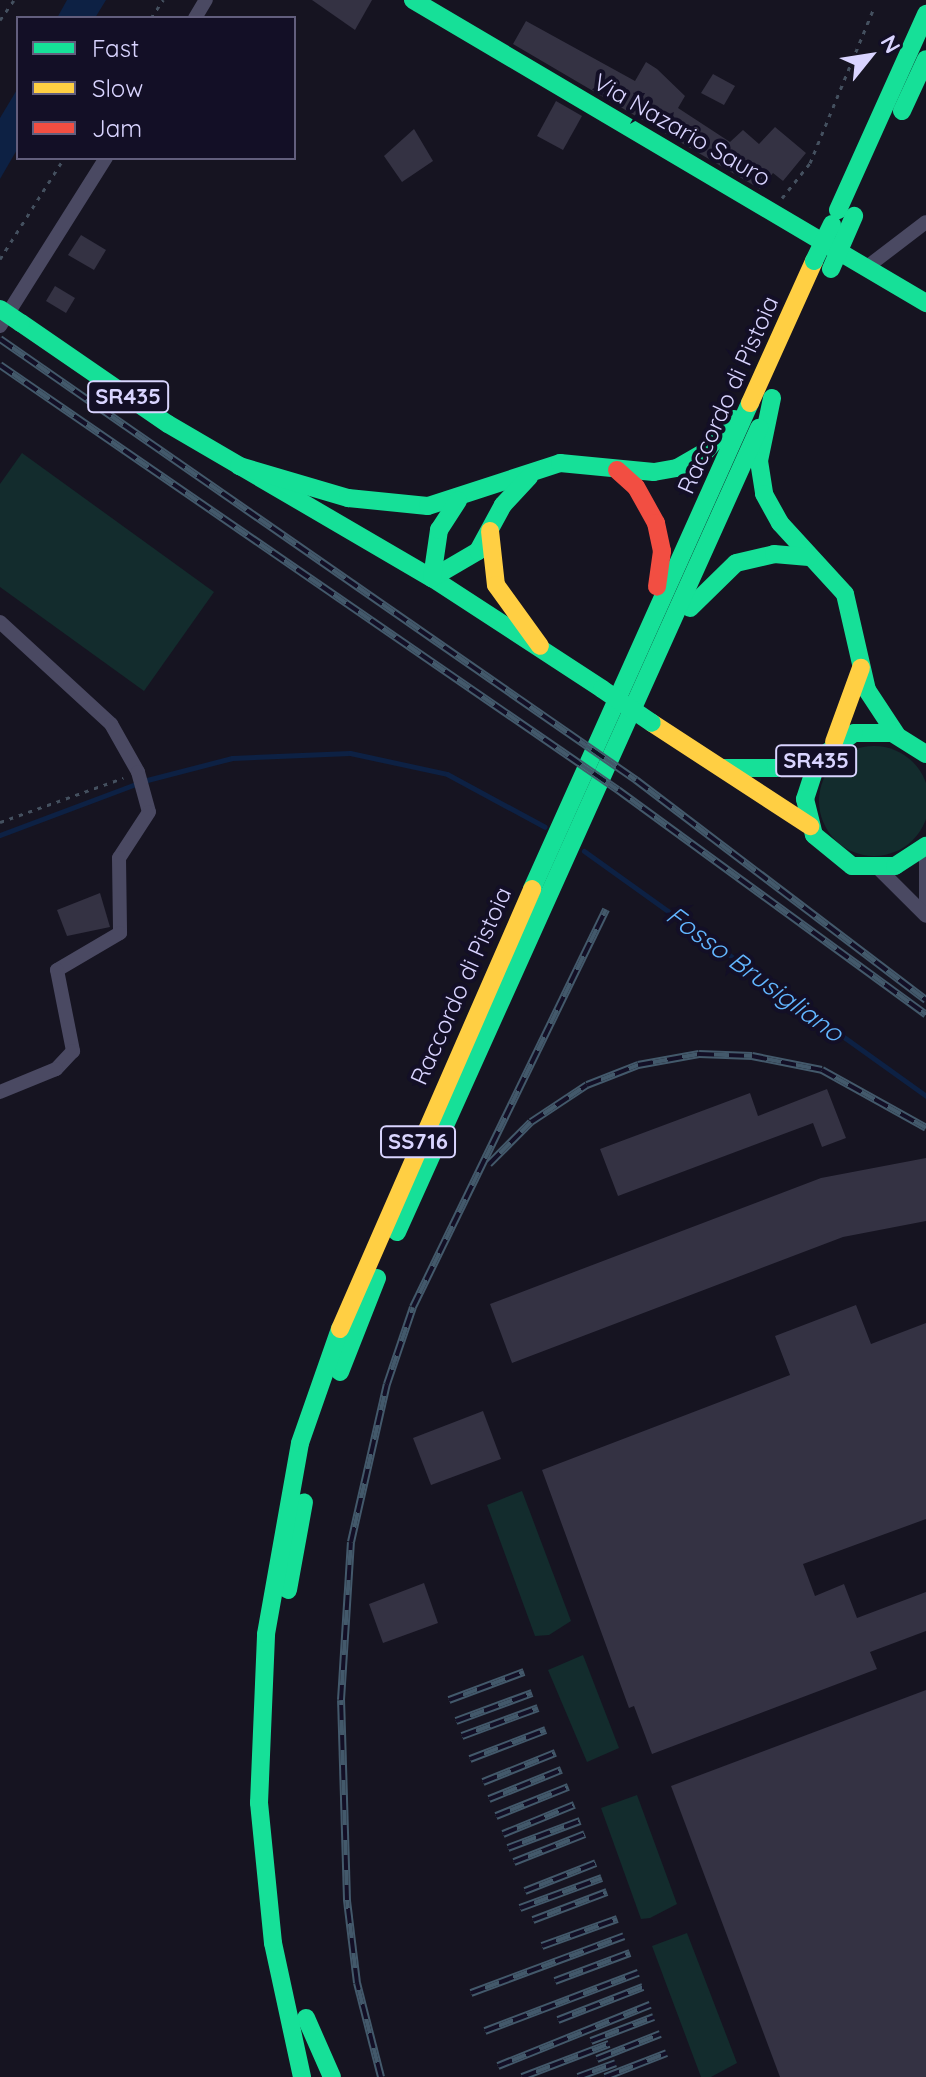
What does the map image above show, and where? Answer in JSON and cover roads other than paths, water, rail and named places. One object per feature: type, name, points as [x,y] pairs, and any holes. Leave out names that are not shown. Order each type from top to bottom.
[{"type":"main road","name":"Via Nazario Sauro","points":[[413,0],[926,303]]},
{"type":"main road","name":"Raccordo di Pistoia","points":[[320,2077],[285,1901],[276,1739],[290,1579],[315,1452],[386,1257],[772,398],[926,14]]},
{"type":"main road","name":"Raccordo di Pistoia","points":[[846,213],[926,59]]},
{"type":"main road","name":"Raccordo di Pistoia","points":[[302,2077],[273,1943],[259,1803],[266,1634],[291,1477],[322,1370],[360,1274],[768,365],[823,265]]},
{"type":"main road","name":"SR435","points":[[0,309],[239,466],[432,578],[540,646],[810,826],[837,859],[879,869]]},
{"type":"main road","points":[[239,466],[387,505],[458,501],[534,472],[579,461],[617,470],[654,472],[692,461],[727,429],[768,365]]},
{"type":"main road","points":[[772,398],[760,449],[761,484],[773,513],[845,594],[870,696],[896,734],[926,754]]},
{"type":"main road","points":[[617,470],[646,500],[660,536],[661,574],[640,645]]},
{"type":"main road","points":[[432,578],[478,551],[506,500],[534,472]]},
{"type":"main road","points":[[432,578],[439,530],[458,501]]},
{"type":"main road","points":[[490,531],[496,585],[540,646]]},
{"type":"main road","points":[[657,658],[700,593],[727,569],[761,556],[809,557]]},
{"type":"main road","points":[[834,742],[861,668]]},
{"type":"main road","name":"SR435","points":[[810,826],[805,794],[818,759],[834,742],[861,731],[896,734]]},
{"type":"main road","name":"SR435","points":[[724,768],[776,768],[818,759]]},
{"type":"main road","points":[[879,869],[905,862],[926,847]]},
{"type":"main road","points":[[306,2018],[332,2077]]},
{"type":"street","points":[[0,326],[105,160]]},
{"type":"street","points":[[867,267],[926,222]]},
{"type":"street","points":[[0,622],[111,724],[138,772],[149,812],[117,865],[123,928],[57,970],[73,1051],[56,1069],[0,1092]]},
{"type":"street","points":[[926,847],[926,904]]},
{"type":"street","points":[[879,869],[926,916]]},
{"type":"water","points":[[67,0],[106,0],[96,16],[58,16]]},
{"type":"water","points":[[16,91],[16,151],[0,179],[0,118]]},
{"type":"waterway","name":"Fosso Brusigliano","points":[[147,780],[232,758],[350,753],[447,774],[545,827]]},
{"type":"waterway","name":"Fosso Brusigliano","points":[[0,835],[136,784]]},
{"type":"waterway","name":"Fosso Brusigliano","points":[[584,851],[926,1096]]},
{"type":"railway","points":[[0,339],[636,780],[926,1000]]},
{"type":"railway","points":[[0,365],[618,790],[926,1015]]},
{"type":"railway","points":[[381,2077],[357,1983],[347,1900],[341,1700],[351,1542],[387,1384],[413,1307],[606,909]]},
{"type":"railway","points":[[489,1164],[531,1122],[587,1085],[638,1065],[699,1054],[752,1056],[822,1070],[926,1128]]},
{"type":"railway","points":[[449,1700],[524,1672]]},
{"type":"railway","points":[[456,1721],[532,1693]]},
{"type":"railway","points":[[462,1736],[538,1708]]},
{"type":"railway","points":[[470,1759],[546,1730]]},
{"type":"railway","points":[[483,1782],[555,1753]]},
{"type":"railway","points":[[489,1799],[561,1770]]},
{"type":"railway","points":[[496,1816],[568,1787]]},
{"type":"railway","points":[[503,1834],[574,1805]]},
{"type":"railway","points":[[508,1848],[580,1821]]},
{"type":"railway","points":[[514,1862],[585,1834]]},
{"type":"railway","points":[[525,1891],[596,1863]]},
{"type":"railway","points":[[520,1908],[602,1878]]},
{"type":"railway","points":[[533,1920],[607,1892]]},
{"type":"railway","points":[[542,1946],[617,1919]]},
{"type":"railway","points":[[471,1993],[624,1936]]},
{"type":"railway","points":[[555,1981],[630,1953]]},
{"type":"railway","points":[[485,2031],[638,1973]]},
{"type":"railway","points":[[558,2020],[643,1987]]},
{"type":"railway","points":[[498,2066],[650,2005]]},
{"type":"railway","points":[[591,2041],[654,2017]]},
{"type":"railway","points":[[597,2059],[660,2034]]},
{"type":"railway","points":[[522,2077],[609,2044]]},
{"type":"railway","points":[[605,2077],[667,2053]]},
{"type":"railway","points":[[578,2077],[616,2063]]}]
